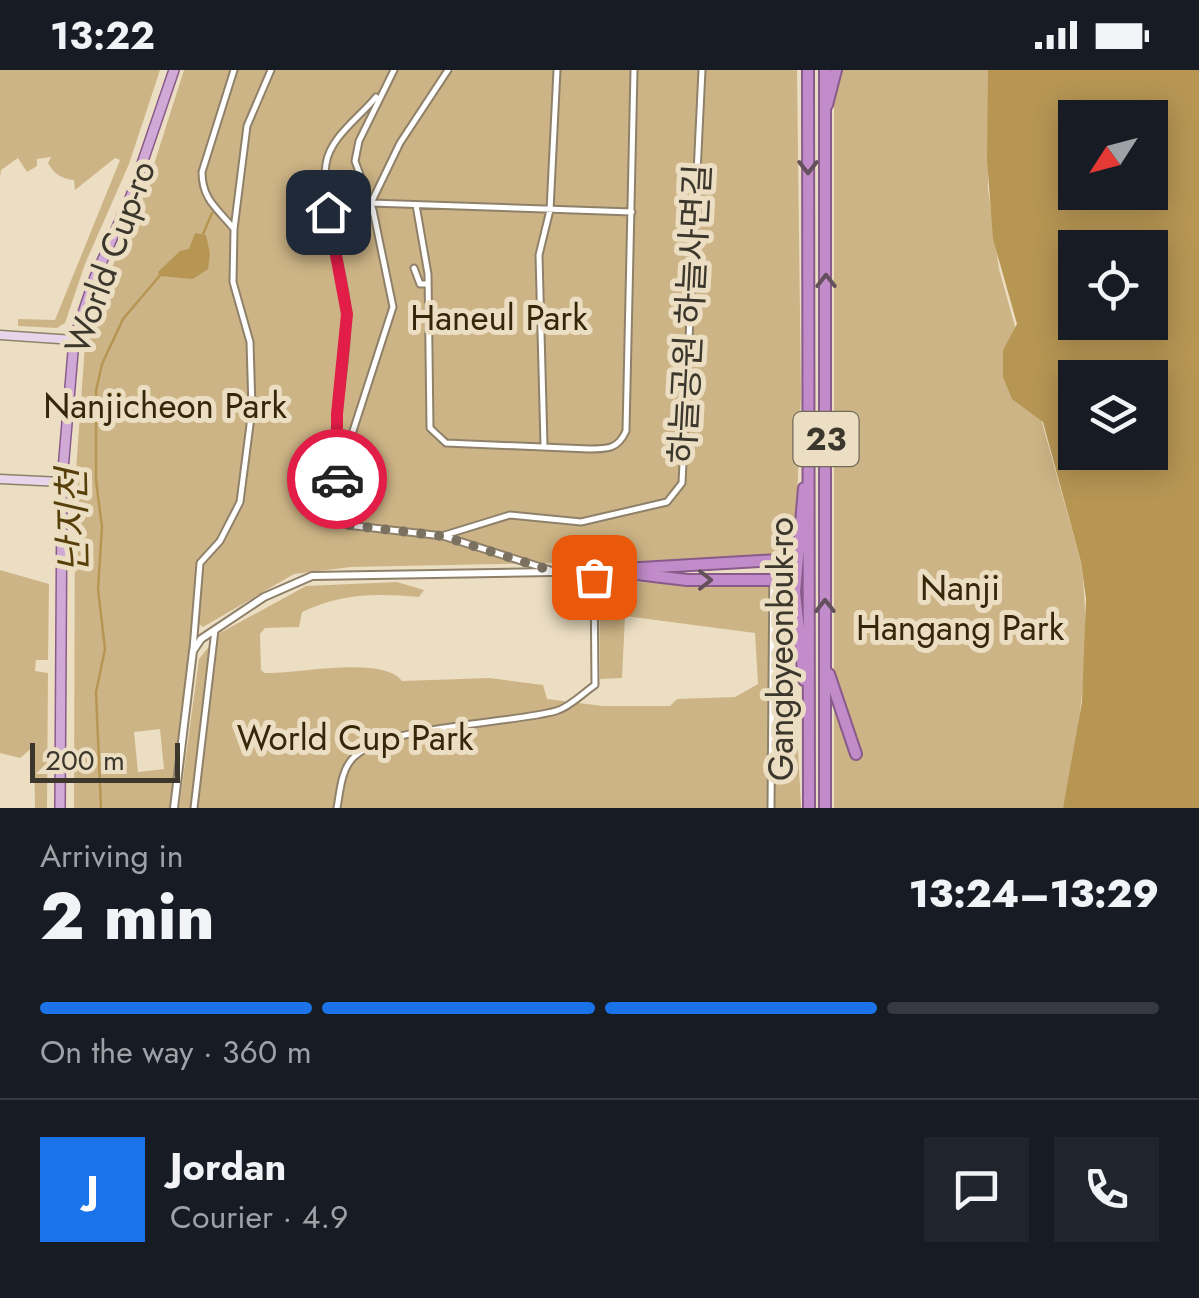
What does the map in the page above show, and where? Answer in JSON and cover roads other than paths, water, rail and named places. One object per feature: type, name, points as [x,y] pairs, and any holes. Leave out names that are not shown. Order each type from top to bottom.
[{"type":"highway","name":"Gangbyeonbuk-ro","points":[[804,70],[808,111],[809,808]]},
{"type":"highway","name":"Gangbyeonbuk-ro","points":[[825,70],[825,808]]},
{"type":"highway","points":[[825,110],[836,70]]},
{"type":"highway","points":[[808,462],[795,592],[797,646],[808,703]]},
{"type":"highway","points":[[610,571],[796,559]]},
{"type":"highway","points":[[658,565],[658,578]]},
{"type":"highway","points":[[610,571],[658,578],[772,580],[790,584],[795,592]]},
{"type":"highway","points":[[826,660],[856,754]]},
{"type":"main road","name":"World Cup-ro","points":[[60,808],[62,482],[74,340],[138,178],[174,70]]},
{"type":"main road","points":[[0,335],[74,340]]},
{"type":"main road","points":[[0,479],[62,482]]},
{"type":"street","points":[[234,70],[207,154],[202,190],[234,229]]},
{"type":"street","points":[[174,808],[200,564],[220,541],[240,502],[252,409],[250,342],[233,282],[234,229],[247,126],[271,70]]},
{"type":"street","points":[[394,70],[359,142],[355,161],[371,203],[392,306],[332,504],[340,521],[442,536],[556,572]]},
{"type":"street","points":[[371,203],[400,143],[448,70]]},
{"type":"street","points":[[544,446],[539,254],[550,210],[557,70]]},
{"type":"street","points":[[416,205],[428,284],[430,428],[434,437],[446,443],[610,448],[620,442],[626,431],[634,70]]},
{"type":"street","name":"하늘공원 하늘사면길","points":[[442,536],[510,515],[581,522],[666,502],[682,483],[702,70]]},
{"type":"street","points":[[339,473],[337,414],[347,314],[330,232],[326,161],[335,141],[386,86]]},
{"type":"street","points":[[371,203],[632,212]]},
{"type":"street","points":[[414,268],[420,284],[428,284]]},
{"type":"street","points":[[771,808],[772,562]]},
{"type":"street","points":[[193,650],[264,597],[312,576],[610,571]]},
{"type":"street","points":[[337,808],[343,776],[352,758],[367,749],[427,731],[560,710],[595,685],[594,572]]},
{"type":"street","points":[[194,808],[215,630]]},
{"type":"waterway","name":"난지천","points":[[203,234],[212,213]]},
{"type":"waterway","name":"난지천","points":[[101,808],[96,692],[105,649],[98,589],[102,527],[96,480],[96,391],[102,364],[123,319],[162,273]]},
{"type":"park label","name":"Haneul Park","points":[[499,318]]},
{"type":"park label","name":"Nanjicheon Park","points":[[165,406]]},
{"type":"park label","name":"Nanji Hangang Park","points":[[960,608]]},
{"type":"park label","name":"World Cup Park","points":[[355,738]]}]
